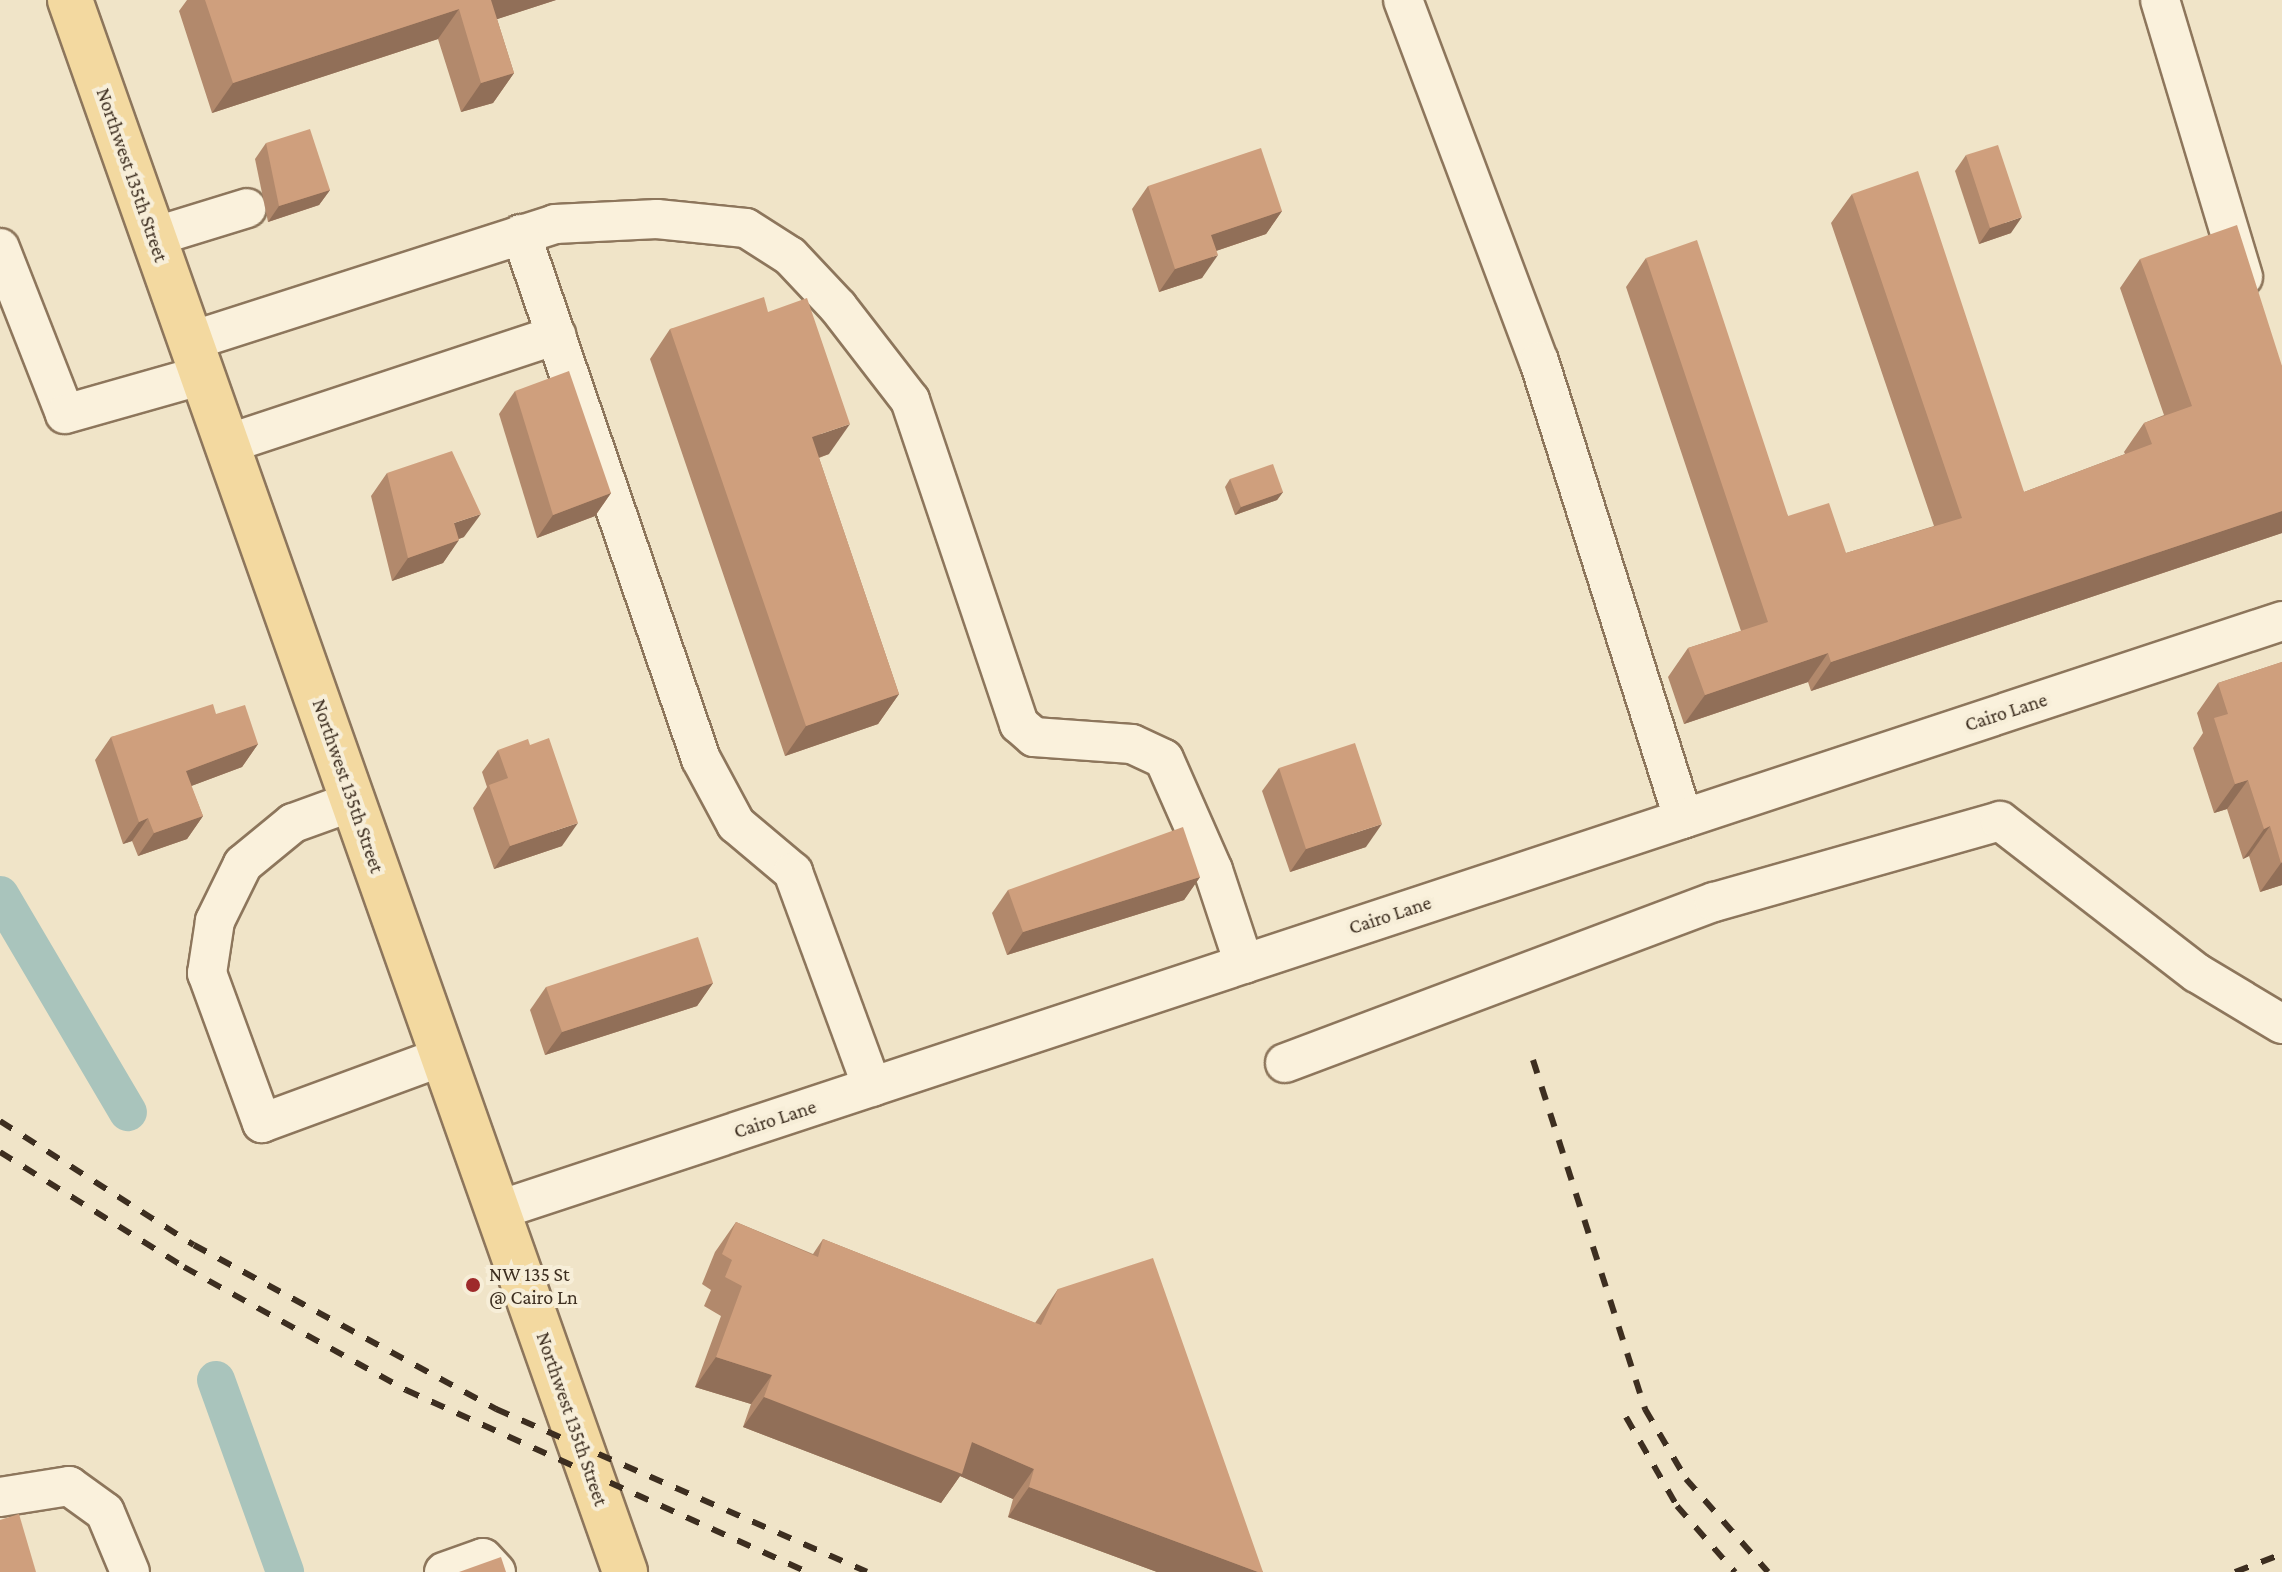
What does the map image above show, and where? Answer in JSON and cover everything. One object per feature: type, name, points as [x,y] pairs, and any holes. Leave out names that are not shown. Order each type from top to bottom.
[{"type":"main road","name":"Northwest 135th Street","points":[[70,0],[625,1572]]},
{"type":"street","points":[[1403,0],[1539,361],[1683,819]]},
{"type":"street","points":[[2160,0],[2257,316]]},
{"type":"street","points":[[153,237],[247,208]]},
{"type":"street","points":[[0,248],[65,414],[197,358],[521,234],[575,221],[697,220],[746,228],[790,256],[879,353],[910,400],[1019,724],[1034,737],[1132,744],[1164,759],[1213,870],[1244,964]]},
{"type":"street","points":[[521,234],[701,759],[736,824],[793,872],[872,1087]]},
{"type":"street","points":[[227,444],[556,335]]},
{"type":"street","name":"Cairo Lane","points":[[499,1210],[2282,621]]},
{"type":"street","points":[[354,801],[293,823],[243,864],[215,921],[207,973],[262,1123],[444,1056]]},
{"type":"street","points":[[1285,1063],[1714,902],[2000,821],[2197,973],[2282,1024]]},
{"type":"street","points":[[0,1497],[69,1486],[105,1512],[130,1572]]},
{"type":"street","points":[[444,1572],[483,1558],[496,1572]]},
{"type":"building","points":[[205,0],[491,0],[514,73],[481,83],[459,9],[233,83]]},
{"type":"building","points":[[310,129],[330,190],[279,206],[266,143]]},
{"type":"building","points":[[1998,145],[2022,217],[1990,228],[1966,155]]},
{"type":"building","points":[[1261,148],[1282,211],[1211,235],[1218,255],[1175,269],[1148,186]]},
{"type":"building","points":[[1918,171],[2024,492],[2152,444],[2144,423],[2192,406],[2140,259],[2237,225],[2282,366],[2282,511],[1831,662],[1828,653],[1705,695],[1688,648],[1768,622],[1646,258],[1697,240],[1788,516],[1829,503],[1846,553],[1962,518],[1852,194]]},
{"type":"building","points":[[764,297],[768,312],[807,298],[850,424],[812,437],[899,694],[806,726],[670,329]]},
{"type":"building","points":[[569,371],[611,493],[553,515],[515,391]]},
{"type":"building","points":[[452,451],[481,514],[454,523],[459,540],[408,558],[387,473]]},
{"type":"building","points":[[1273,464],[1283,492],[1241,507],[1230,479]]},
{"type":"building","points":[[2282,662],[2281,863],[2270,826],[2264,829],[2248,780],[2235,784],[2214,718],[2228,714],[2218,683]]},
{"type":"building","points":[[213,704],[216,714],[245,705],[258,744],[186,771],[203,816],[154,833],[148,818],[139,822],[111,737]]},
{"type":"building","points":[[549,738],[578,823],[510,846],[489,785],[508,778],[498,750],[528,739],[530,745]]},
{"type":"building","points":[[1355,743],[1382,824],[1306,849],[1279,768]]},
{"type":"building","points":[[1183,827],[1200,877],[1023,932],[1008,890]]},
{"type":"building","points":[[698,937],[713,983],[562,1032],[546,987]]},
{"type":"building","points":[[736,1222],[818,1257],[823,1239],[1041,1325],[1058,1289],[1153,1258],[1263,1572],[1029,1487],[1034,1469],[972,1442],[962,1474],[764,1397],[772,1375],[716,1357],[742,1286],[725,1277],[732,1260],[722,1254]]},
{"type":"building","points":[[19,1514],[36,1572],[0,1572],[0,1520]]},
{"type":"building","points":[[501,1557],[506,1572],[459,1572]]},
{"type":"waterway","points":[[0,895],[128,1112]]},
{"type":"waterway","points":[[216,1380],[285,1572]]},
{"type":"railway","points":[[1533,1060],[1645,1409],[1686,1479],[1768,1572]]},
{"type":"railway","points":[[0,1121],[194,1245],[496,1409],[867,1572]]},
{"type":"railway","points":[[0,1152],[184,1267],[406,1390],[808,1572]]},
{"type":"railway","points":[[1626,1417],[1677,1506],[1735,1572]]},
{"type":"railway","points":[[2235,1572],[2282,1554]]},
{"type":"place","name":"NW 135 St @ Cairo Ln","points":[[473,1285]]}]
